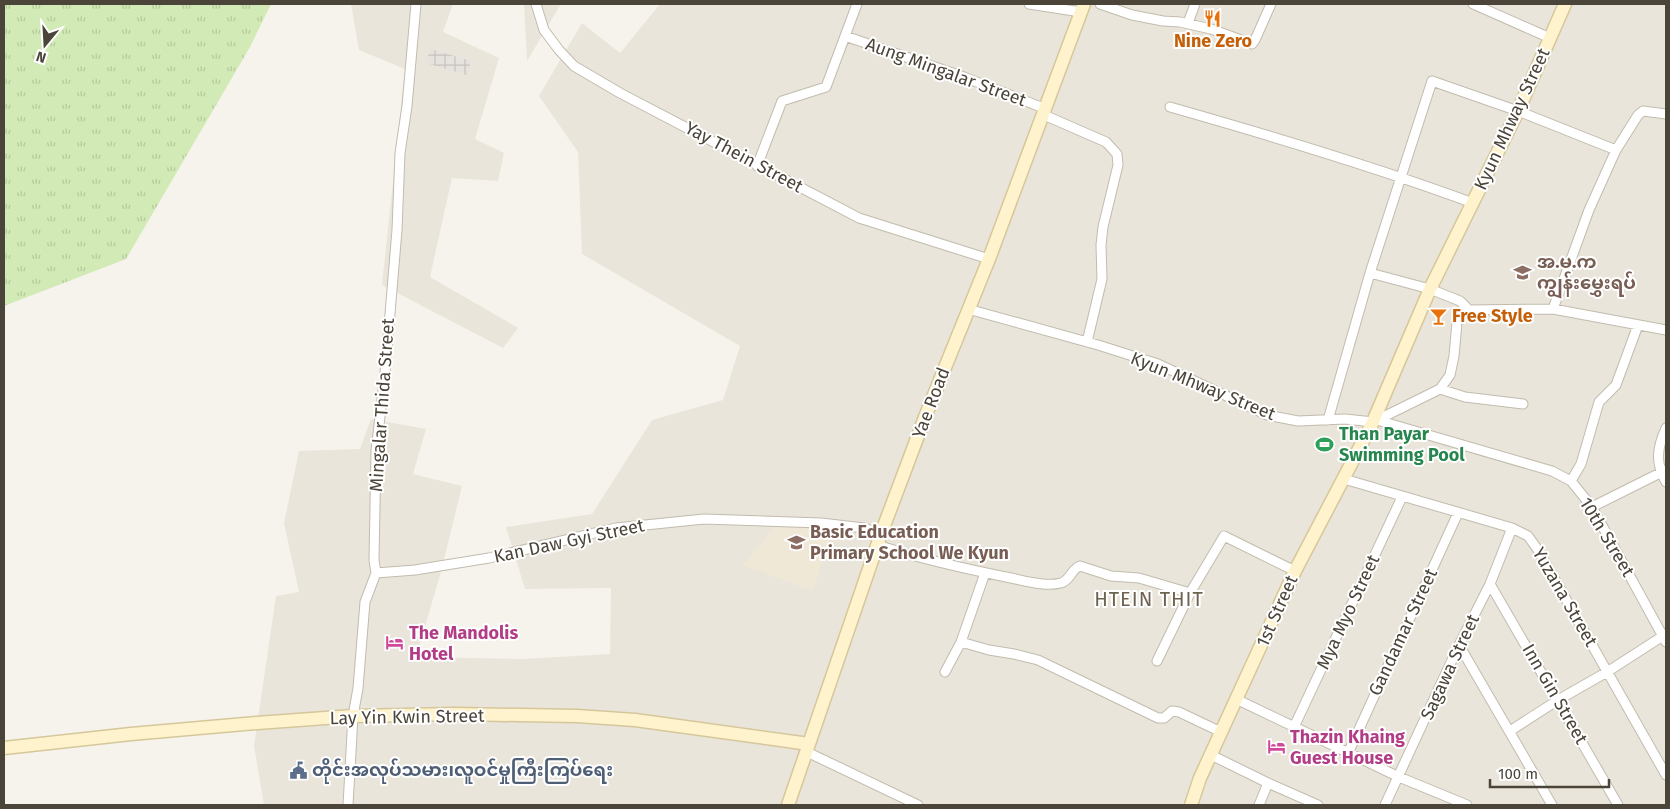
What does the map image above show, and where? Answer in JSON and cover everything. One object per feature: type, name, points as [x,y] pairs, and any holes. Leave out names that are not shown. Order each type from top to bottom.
[{"type":"street","name":"Mingalar Thida Street","points":[[348,805],[353,716],[358,688],[366,602],[376,573],[374,560],[376,451],[385,373],[397,230],[400,153],[407,106],[416,4]]},
{"type":"street","name":"Yay Thein Street","points":[[536,4],[544,30],[558,50],[574,66],[620,93],[859,218],[989,259]]},
{"type":"street","points":[[757,166],[782,101],[826,87],[858,4]]},
{"type":"street","points":[[1029,4],[1083,8]]},
{"type":"street","points":[[1100,4],[1132,15],[1211,28],[1252,44],[1271,4]]},
{"type":"street","points":[[1188,23],[1195,4]]},
{"type":"street","points":[[1476,4],[1550,38]]},
{"type":"street","name":"Kyun Mhway Street","points":[[968,309],[1158,364],[1267,415],[1298,421],[1345,419],[1375,421],[1430,290],[1518,111],[1565,4]]},
{"type":"street","name":"Yae Road","points":[[788,805],[879,540],[925,417],[989,259],[1083,8]]},
{"type":"street","name":"Aung Mingalar Street","points":[[845,36],[964,77],[1045,112],[1106,142],[1116,154],[1118,165],[1103,227],[1101,245],[1102,279],[1087,342]]},
{"type":"street","points":[[1328,420],[1370,274],[1432,80],[1518,111],[1616,150]]},
{"type":"street","points":[[1170,107],[1401,176],[1473,203]]},
{"type":"street","points":[[1553,309],[1589,210],[1616,150],[1638,115],[1643,111],[1666,114]]},
{"type":"street","points":[[1370,274],[1460,300],[1469,310]]},
{"type":"street","points":[[1375,421],[1440,389],[1450,375],[1457,322],[1469,310],[1553,309],[1666,330]]},
{"type":"street","points":[[1571,481],[1581,464],[1600,402],[1616,385],[1638,325]]},
{"type":"street","points":[[1440,389],[1465,397],[1523,404]]},
{"type":"street","name":"1st Street","points":[[1191,805],[1200,778],[1295,570],[1375,421]]},
{"type":"street","name":"10th Street","points":[[1375,421],[1552,471],[1571,481],[1592,507],[1665,638]]},
{"type":"street","points":[[1666,428],[1658,458],[1666,482]]},
{"type":"street","points":[[1592,507],[1664,472]]},
{"type":"street","name":"Yuzana Street","points":[[1344,479],[1512,528],[1528,536],[1538,550],[1666,775]]},
{"type":"street","name":"Mya Myo Street","points":[[1294,726],[1402,497]]},
{"type":"street","name":"Gandamar Street","points":[[1349,751],[1458,513]]},
{"type":"street","name":"Kan Daw Gyi Street","points":[[376,573],[415,570],[489,558],[616,528],[704,518],[820,523],[864,528],[879,540],[925,560],[985,573],[1056,584],[1067,580],[1073,571],[1080,566],[1111,576],[1138,578],[1190,593]]},
{"type":"street","name":"Sagawa Street","points":[[1385,805],[1459,645],[1490,584],[1512,528]]},
{"type":"street","points":[[1156,662],[1190,593],[1224,536],[1295,570]]},
{"type":"street","points":[[945,672],[961,642],[985,573]]},
{"type":"street","name":"Inn Gin Street","points":[[1490,584],[1618,805]]},
{"type":"street","points":[[1510,731],[1558,700],[1665,638]]},
{"type":"street","points":[[961,642],[1038,660],[1158,718],[1164,718],[1172,711],[1179,712],[1221,732]]},
{"type":"street","points":[[1459,645],[1552,805]]},
{"type":"street","points":[[1236,698],[1398,776],[1467,805]]},
{"type":"street","name":"Lay Yin Kwin Street","points":[[4,748],[131,734],[353,716],[454,714],[577,716],[634,720],[808,748]]},
{"type":"street","points":[[808,748],[918,805]]},
{"type":"street","points":[[1211,755],[1318,805]]},
{"type":"street","points":[[1259,805],[1268,783]]},
{"type":"shaded area","points":[[351,4],[453,4],[443,32],[499,58],[475,139],[504,153],[498,181],[452,178],[430,277],[518,328],[503,348],[382,285],[405,69],[359,50]]},
{"type":"shaded area","points":[[524,4],[561,4],[527,61]]},
{"type":"shaded area","points":[[660,4],[1666,4],[1666,805],[264,805],[254,746],[276,596],[299,592],[284,523],[299,451],[360,449],[371,419],[426,429],[413,474],[462,486],[441,572],[416,657],[522,659],[610,654],[611,588],[525,589],[506,527],[592,514],[652,420],[723,400],[740,346],[582,254],[578,152],[539,96],[582,23],[620,53]]},
{"type":"shaded area","points":[[430,49],[471,61],[467,75],[426,63]]},
{"type":"shaded area","points":[[776,525],[833,527],[813,591],[743,565]]},
{"type":"green space","points":[[4,4],[271,4],[250,47],[126,259],[4,306]]},
{"type":"place","name":"Nine Zero","points":[[1213,18]]},
{"type":"place","name":"အ.မ.က ကျွန်းမွှေးရပ်","points":[[1523,272]]},
{"type":"place","name":"Free Style","points":[[1438,316]]},
{"type":"place","name":"Than Payar Swimming Pool","points":[[1325,444]]},
{"type":"place","name":"Basic Education Primary School We Kyun","points":[[796,542]]},
{"type":"place","name":"The Mandolis Hotel","points":[[395,643]]},
{"type":"place","name":"Thazin Khaing Guest House","points":[[1276,747]]},
{"type":"place","name":"တိုင်းအလုပ်သမား၊လူဝင်မှုကြီးကြပ်ရေး","points":[[298,770]]},
{"type":"district","name":"HTEIN THIT","points":[[1149,599]]}]
